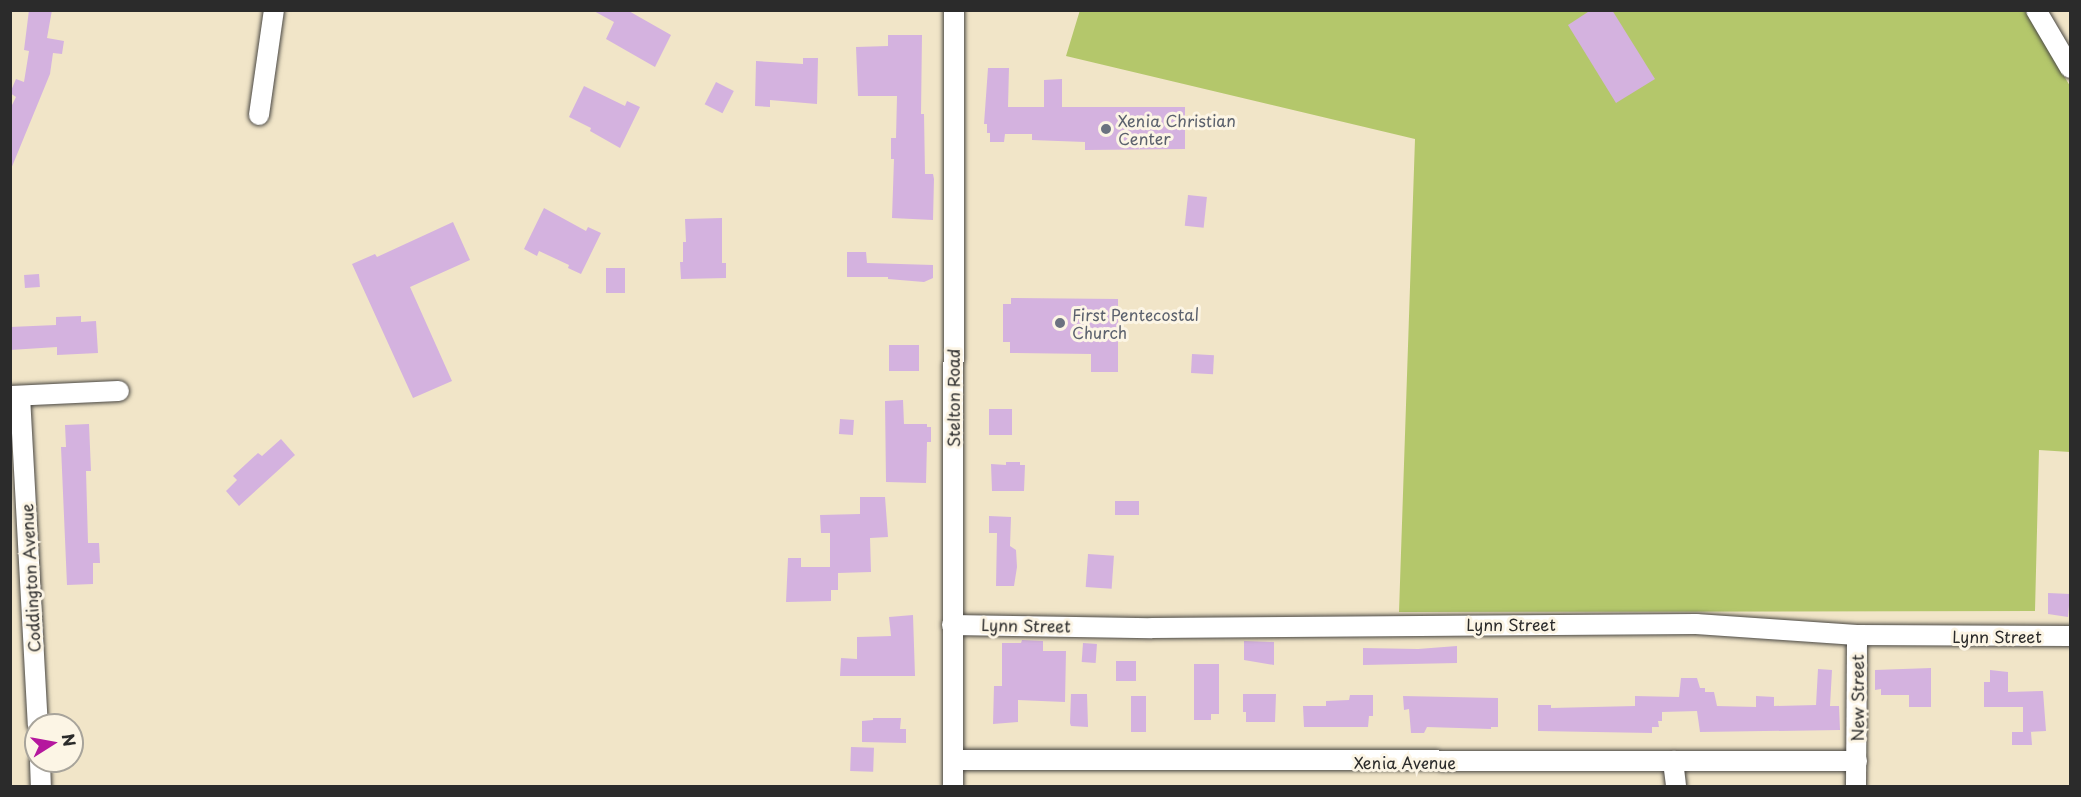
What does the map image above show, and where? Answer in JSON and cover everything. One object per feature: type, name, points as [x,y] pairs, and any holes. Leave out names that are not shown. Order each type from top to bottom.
[{"type":"street","points":[[259,115],[274,10]]},
{"type":"street","name":"Stelton Road","points":[[953,786],[954,10]]},
{"type":"street","points":[[2036,10],[2070,68]]},
{"type":"street","points":[[15,396],[119,391]]},
{"type":"street","name":"Coddington Avenue","points":[[15,396],[37,713]]},
{"type":"street","name":"Lynn Street","points":[[952,625],[1152,628],[1686,624],[1857,634],[2070,636]]},
{"type":"street","name":"New Street","points":[[1856,786],[1857,634]]},
{"type":"street","name":"Xenia Avenue","points":[[953,760],[1857,761]]},
{"type":"street","points":[[1673,761],[1676,786]]},
{"type":"green space","points":[[1080,10],[2025,11],[2070,86],[2070,452],[2039,450],[2035,611],[1399,612],[1415,139],[1066,56]]},
{"type":"building","points":[[29,10],[52,10],[47,38],[64,41],[62,54],[53,53],[50,74],[11,169],[10,109],[16,97],[10,93],[16,79],[24,82],[29,51],[24,50]]},
{"type":"building","points":[[592,10],[627,10],[671,35],[655,67],[606,39],[614,22]]},
{"type":"building","points":[[1591,10],[1612,10],[1655,79],[1616,103],[1568,25]]},
{"type":"building","points":[[888,35],[922,35],[921,114],[924,114],[925,174],[933,174],[934,179],[933,220],[892,218],[894,159],[891,159],[891,138],[896,138],[897,96],[858,96],[856,47],[888,46]]},
{"type":"building","points":[[803,58],[818,58],[817,104],[770,100],[770,107],[755,106],[756,61],[803,64]]},
{"type":"building","name":"Xenia Christian Center","points":[[988,68],[1009,68],[1008,107],[1044,107],[1044,80],[1062,79],[1062,107],[1185,107],[1185,149],[1085,150],[1085,142],[1032,140],[1032,134],[1005,134],[1004,142],[990,142],[987,124],[984,124]]},
{"type":"building","points":[[716,82],[734,91],[722,113],[705,104]]},
{"type":"building","points":[[584,86],[625,106],[627,101],[640,107],[620,148],[590,131],[591,128],[569,117]]},
{"type":"building","points":[[1188,195],[1207,197],[1204,228],[1185,226]]},
{"type":"building","points":[[544,208],[586,231],[588,227],[601,233],[581,274],[568,268],[569,265],[539,251],[537,256],[524,249]]},
{"type":"building","points":[[722,218],[722,263],[726,263],[726,278],[681,279],[680,262],[683,262],[683,242],[686,242],[685,219]]},
{"type":"building","points":[[453,222],[470,260],[410,287],[452,381],[413,398],[352,264],[375,254],[377,257]]},
{"type":"building","points":[[847,252],[866,252],[867,263],[933,265],[933,278],[924,282],[888,279],[888,277],[847,277]]},
{"type":"building","points":[[606,268],[625,268],[625,293],[606,293]]},
{"type":"building","points":[[39,274],[40,287],[25,288],[24,275]]},
{"type":"building","name":"First Pentecostal Church","points":[[1011,298],[1118,299],[1118,372],[1091,372],[1091,354],[1010,353],[1010,342],[1003,342],[1003,304],[1011,304]]},
{"type":"building","points":[[81,316],[81,322],[96,321],[98,353],[57,355],[57,347],[10,350],[10,327],[56,325],[56,317]]},
{"type":"building","points":[[889,345],[919,345],[919,371],[889,371]]},
{"type":"building","points":[[1192,354],[1214,355],[1213,374],[1191,373]]},
{"type":"building","points":[[903,400],[904,424],[927,424],[927,427],[931,427],[931,442],[927,442],[926,483],[886,482],[885,401]]},
{"type":"building","points":[[989,409],[1012,409],[1012,435],[989,435]]},
{"type":"building","points":[[840,419],[854,420],[853,435],[839,434]]},
{"type":"building","points":[[89,424],[91,471],[86,471],[88,543],[99,543],[100,563],[93,563],[93,584],[67,585],[61,447],[66,447],[65,425]]},
{"type":"building","points":[[281,439],[295,455],[239,506],[226,491],[237,480],[233,476],[258,453],[262,456]]},
{"type":"building","points":[[1006,462],[1020,462],[1020,465],[1025,465],[1024,491],[992,491],[991,464],[1006,465]]},
{"type":"building","points":[[860,497],[885,497],[888,537],[870,538],[871,572],[838,573],[838,590],[831,590],[831,601],[786,602],[788,558],[801,558],[801,567],[830,567],[830,533],[821,533],[820,515],[860,514]]},
{"type":"building","points":[[1115,501],[1139,501],[1139,515],[1115,515]]},
{"type":"building","points":[[989,516],[1011,517],[1010,546],[1016,550],[1017,567],[1014,586],[996,586],[997,533],[989,533]]},
{"type":"building","points":[[1088,554],[1114,556],[1112,589],[1086,587]]},
{"type":"building","points":[[2048,593],[2070,594],[2068,617],[2048,614]]},
{"type":"building","points":[[913,615],[915,676],[840,676],[841,658],[857,659],[857,637],[891,636],[889,617]]},
{"type":"building","points":[[1022,640],[1043,641],[1043,651],[1066,651],[1065,702],[1018,700],[1018,722],[993,724],[994,686],[1002,686],[1002,643],[1021,643]]},
{"type":"building","points":[[1244,641],[1274,642],[1274,665],[1244,660]]},
{"type":"building","points":[[1083,643],[1097,644],[1096,663],[1082,662]]},
{"type":"building","points":[[1457,646],[1457,663],[1363,665],[1363,648],[1418,649]]},
{"type":"building","points":[[1116,661],[1136,661],[1136,681],[1116,681]]},
{"type":"building","points":[[1194,664],[1219,664],[1219,714],[1211,714],[1211,720],[1194,720]]},
{"type":"building","points":[[1931,668],[1931,707],[1909,707],[1909,695],[1881,695],[1881,689],[1875,690],[1875,670]]},
{"type":"building","points":[[1818,669],[1832,670],[1830,706],[1839,706],[1840,730],[1700,732],[1697,711],[1662,712],[1662,721],[1658,721],[1659,727],[1652,727],[1652,733],[1538,731],[1538,705],[1551,705],[1551,708],[1635,706],[1635,696],[1679,697],[1681,678],[1697,678],[1700,688],[1705,688],[1705,692],[1714,692],[1717,706],[1756,707],[1756,696],[1774,697],[1774,706],[1816,705]]},
{"type":"building","points":[[1990,670],[2008,672],[2008,692],[2043,691],[2046,731],[2028,732],[2031,732],[2032,745],[2012,745],[2012,732],[2023,732],[2023,707],[1984,707],[1984,682],[1990,682]]},
{"type":"building","points":[[1071,694],[1087,694],[1088,727],[1071,726]]},
{"type":"building","points":[[1243,694],[1276,694],[1275,722],[1246,722],[1246,712],[1243,712]]},
{"type":"building","points":[[1350,695],[1373,695],[1373,716],[1369,716],[1368,727],[1304,727],[1303,706],[1326,706],[1326,701],[1349,700]]},
{"type":"building","points":[[1131,696],[1146,696],[1146,732],[1131,732]]},
{"type":"building","points":[[1403,696],[1498,698],[1498,727],[1491,727],[1491,729],[1427,727],[1424,733],[1411,733],[1409,709],[1404,710]]},
{"type":"building","points":[[873,718],[901,718],[900,729],[906,729],[906,743],[862,742],[862,721],[873,720]]},
{"type":"building","points":[[851,747],[874,748],[873,772],[850,771]]},
{"type":"place","name":"Xenia Christian Center","points":[[1106,129]]},
{"type":"place","name":"First Pentecostal Church","points":[[1060,323]]}]
